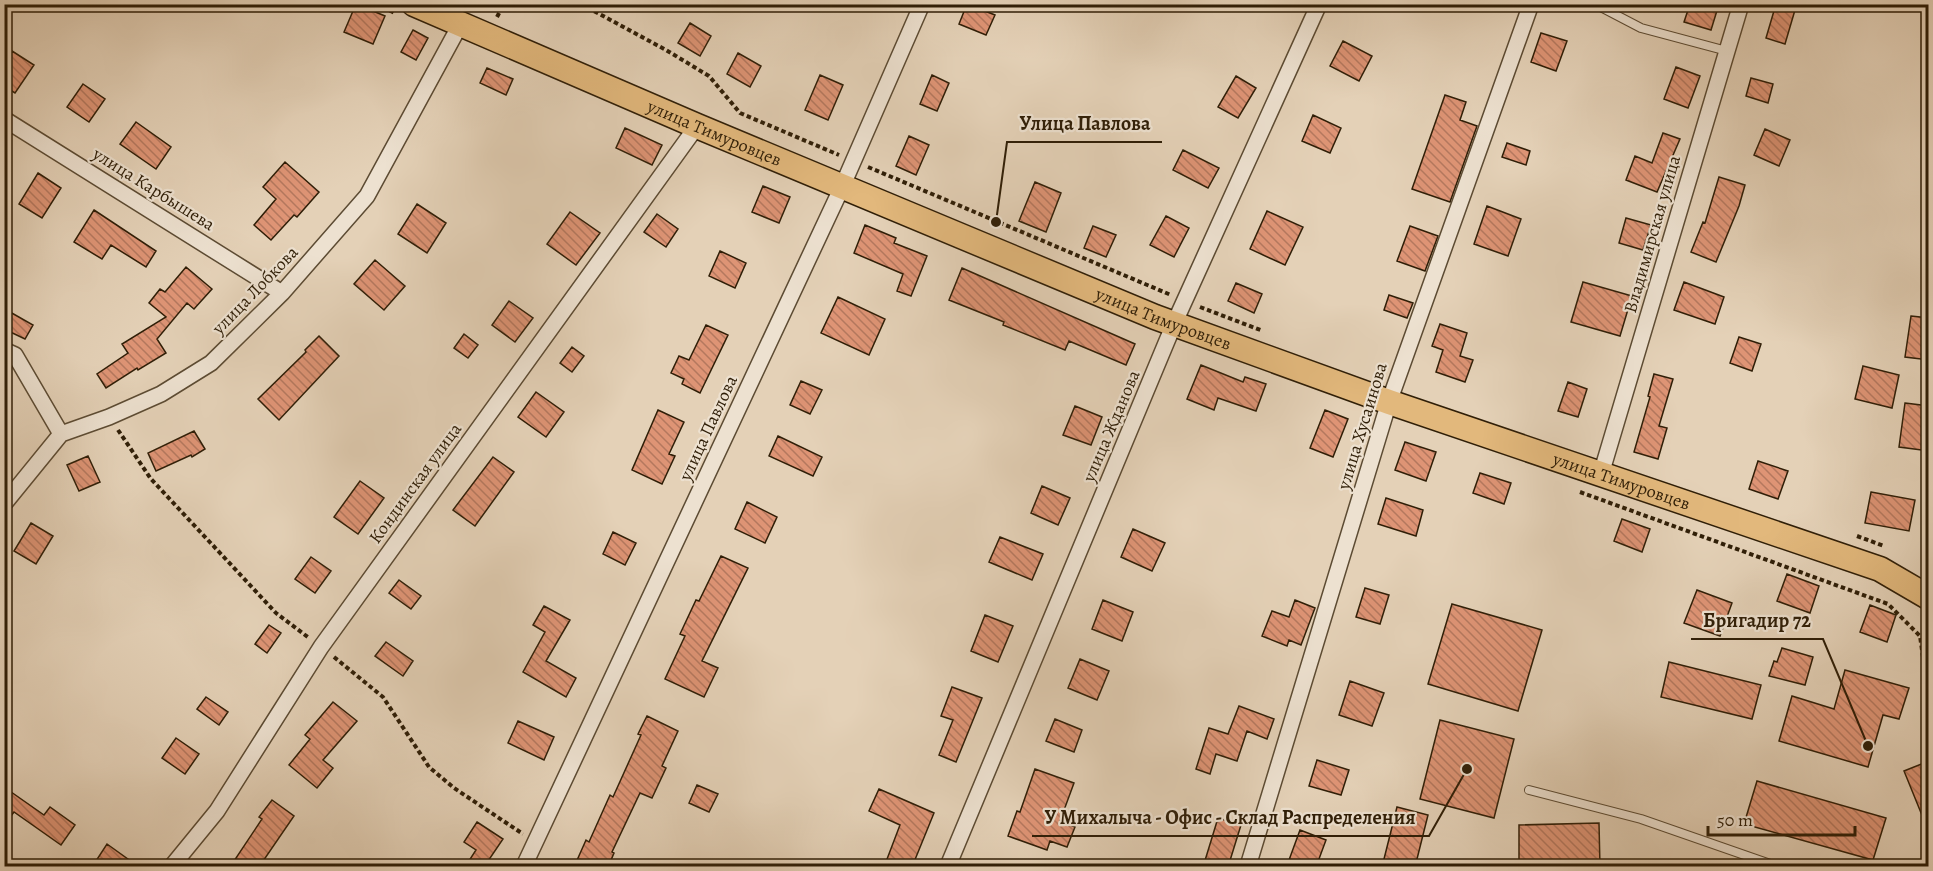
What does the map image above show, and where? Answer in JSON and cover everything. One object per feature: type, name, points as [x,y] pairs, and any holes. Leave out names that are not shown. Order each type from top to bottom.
[{"type":"main road","name":"улица Тимуровцев","points":[[414,4],[697,126],[1174,324],[1389,402],[1880,569],[1928,594]]},
{"type":"street","name":"улица Павлова","points":[[524,867],[842,187],[922,4]]},
{"type":"street","name":"улица Жданова","points":[[948,867],[1174,324],[1319,4]]},
{"type":"street","name":"улица Хусаинова","points":[[1248,867],[1389,402],[1531,4]]},
{"type":"street","name":"Владимирская улица","points":[[1601,474],[1741,4]]},
{"type":"street","name":"улица Лобкова","points":[[61,434],[109,417],[161,394],[211,363],[282,293],[367,196],[460,25]]},
{"type":"street","name":"улица Карбышева","points":[[4,118],[282,293]]},
{"type":"street","name":"Кондинская улица","points":[[172,867],[218,811],[321,647],[697,126]]},
{"type":"street","points":[[4,350],[15,356],[61,434],[4,504]]},
{"type":"lane","points":[[1595,4],[1641,28],[1726,51]]},
{"type":"lane","points":[[1529,790],[1641,819],[1776,867]]},
{"type":"path","points":[[581,4],[709,76],[740,113],[1185,301],[1266,332]]},
{"type":"path","points":[[1846,532],[1880,543],[1889,549]]},
{"type":"building","points":[[356,4],[385,16],[373,44],[344,32]]},
{"type":"building","points":[[967,4],[995,15],[986,35],[959,24]]},
{"type":"building","points":[[1690,4],[1719,4],[1711,30],[1684,22]]},
{"type":"building","points":[[1776,4],[1795,10],[1785,44],[1766,38]]},
{"type":"building","points":[[690,23],[711,36],[700,56],[678,43]]},
{"type":"building","points":[[413,30],[428,38],[416,60],[401,52]]},
{"type":"building","points":[[1541,33],[1567,41],[1556,71],[1531,62]]},
{"type":"building","points":[[1343,41],[1372,56],[1359,81],[1330,66]]},
{"type":"building","points":[[12,51],[34,65],[15,93],[4,86],[4,63]]},
{"type":"building","points":[[738,53],[761,66],[750,87],[727,74]]},
{"type":"building","points":[[1676,67],[1700,76],[1688,108],[1664,99]]},
{"type":"building","points":[[487,68],[513,79],[506,95],[480,83]]},
{"type":"building","points":[[820,75],[843,85],[828,120],[805,110]]},
{"type":"building","points":[[932,75],[949,83],[937,111],[920,104]]},
{"type":"building","points":[[1236,76],[1256,88],[1238,118],[1218,107]]},
{"type":"building","points":[[1751,78],[1773,84],[1768,103],[1746,96]]},
{"type":"building","points":[[83,84],[105,99],[89,122],[67,107]]},
{"type":"building","points":[[1445,95],[1466,102],[1460,120],[1477,126],[1450,202],[1412,189]]},
{"type":"building","points":[[1313,115],[1341,128],[1330,153],[1302,141]]},
{"type":"building","points":[[136,122],[171,147],[156,169],[120,144]]},
{"type":"building","points":[[625,128],[662,145],[652,165],[616,148]]},
{"type":"building","points":[[1765,129],[1790,140],[1779,166],[1754,155]]},
{"type":"building","points":[[1663,133],[1680,139],[1657,192],[1626,180],[1635,156],[1652,163]]},
{"type":"building","points":[[909,136],[929,145],[916,175],[896,166]]},
{"type":"building","points":[[1507,143],[1530,151],[1526,165],[1502,157]]},
{"type":"building","points":[[1183,150],[1219,168],[1208,188],[1173,170]]},
{"type":"building","points":[[285,162],[319,192],[297,217],[294,215],[271,240],[254,225],[276,199],[263,187]]},
{"type":"building","points":[[38,173],[61,188],[42,218],[19,204]]},
{"type":"building","points":[[1719,177],[1745,185],[1716,262],[1691,252],[1703,222],[1705,223]]},
{"type":"building","points":[[1035,182],[1061,193],[1046,232],[1019,221]]},
{"type":"building","points":[[763,186],[790,197],[779,223],[752,212]]},
{"type":"building","points":[[417,204],[446,223],[427,253],[398,234]]},
{"type":"building","points":[[1487,206],[1521,219],[1508,256],[1474,244]]},
{"type":"building","points":[[94,210],[156,251],[146,267],[111,245],[102,259],[74,242]]},
{"type":"building","points":[[1267,211],[1303,227],[1285,265],[1250,249]]},
{"type":"building","points":[[570,212],[600,233],[576,265],[547,244]]},
{"type":"building","points":[[657,214],[678,229],[666,247],[644,232]]},
{"type":"building","points":[[1166,216],[1189,228],[1174,257],[1150,245]]},
{"type":"building","points":[[1626,218],[1651,225],[1643,250],[1619,243]]},
{"type":"building","points":[[865,225],[896,238],[894,243],[927,256],[911,296],[897,291],[903,274],[854,253]]},
{"type":"building","points":[[1093,226],[1116,235],[1106,257],[1084,248]]},
{"type":"building","points":[[1410,226],[1438,236],[1425,271],[1397,261]]},
{"type":"building","points":[[720,251],[746,263],[735,288],[709,276]]},
{"type":"building","points":[[375,260],[405,286],[384,310],[354,284]]},
{"type":"building","points":[[186,267],[212,289],[194,309],[187,303],[157,339],[166,353],[106,388],[97,374],[128,353],[122,344],[166,317],[149,303],[160,289],[165,292]]},
{"type":"building","points":[[962,268],[1135,344],[1126,365],[1069,341],[1065,350],[949,300]]},
{"type":"building","points":[[1583,282],[1632,296],[1620,336],[1571,322]]},
{"type":"building","points":[[1684,282],[1724,297],[1715,324],[1674,310]]},
{"type":"building","points":[[1236,283],[1262,294],[1254,313],[1228,301]]},
{"type":"building","points":[[1389,295],[1413,303],[1407,318],[1384,310]]},
{"type":"building","points":[[838,297],[885,319],[869,355],[821,333]]},
{"type":"building","points":[[509,301],[533,318],[515,342],[492,325]]},
{"type":"building","points":[[10,312],[33,325],[25,339],[4,329],[4,323]]},
{"type":"building","points":[[1911,316],[1929,318],[1929,360],[1905,357]]},
{"type":"building","points":[[1440,324],[1467,333],[1460,356],[1473,360],[1465,382],[1436,372],[1443,350],[1432,346]]},
{"type":"building","points":[[706,325],[728,335],[700,393],[682,384],[684,379],[671,373],[679,356],[689,360]]},
{"type":"building","points":[[464,334],[478,345],[468,358],[454,348]]},
{"type":"building","points":[[319,336],[339,356],[279,420],[258,399]]},
{"type":"building","points":[[1739,337],[1761,344],[1752,371],[1730,363]]},
{"type":"building","points":[[572,347],[584,356],[572,372],[560,363]]},
{"type":"building","points":[[1201,365],[1243,382],[1245,377],[1266,384],[1256,411],[1218,398],[1214,410],[1187,399]]},
{"type":"building","points":[[1863,366],[1899,375],[1892,408],[1855,399]]},
{"type":"building","points":[[1654,374],[1673,379],[1659,426],[1667,428],[1658,459],[1634,452],[1650,397],[1648,396]]},
{"type":"building","points":[[801,381],[822,390],[810,414],[790,405]]},
{"type":"building","points":[[1568,382],[1587,389],[1578,417],[1558,411]]},
{"type":"building","points":[[536,392],[564,412],[546,437],[518,417]]},
{"type":"building","points":[[1905,403],[1929,406],[1929,451],[1899,447]]},
{"type":"building","points":[[1075,406],[1102,417],[1091,445],[1063,435]]},
{"type":"building","points":[[658,410],[684,422],[669,454],[675,456],[662,484],[632,470]]},
{"type":"building","points":[[1325,410],[1348,419],[1333,457],[1310,448]]},
{"type":"building","points":[[194,431],[205,449],[192,457],[191,455],[156,471],[148,453]]},
{"type":"building","points":[[778,436],[822,457],[813,476],[769,456]]},
{"type":"building","points":[[1405,442],[1436,452],[1426,481],[1395,470]]},
{"type":"building","points":[[88,456],[100,482],[79,491],[67,465]]},
{"type":"building","points":[[493,457],[514,472],[475,526],[453,510]]},
{"type":"building","points":[[1758,461],[1788,471],[1778,499],[1749,489]]},
{"type":"building","points":[[1480,473],[1511,483],[1504,504],[1473,493]]},
{"type":"building","points":[[360,481],[384,498],[358,534],[334,517]]},
{"type":"building","points":[[1042,486],[1070,498],[1058,525],[1031,513]]},
{"type":"building","points":[[1871,492],[1915,500],[1909,531],[1865,523]]},
{"type":"building","points":[[1386,498],[1423,510],[1416,536],[1378,524]]},
{"type":"building","points":[[747,502],[777,517],[765,543],[735,529]]},
{"type":"building","points":[[1622,519],[1650,529],[1642,552],[1614,541]]},
{"type":"building","points":[[31,523],[53,536],[36,564],[14,551]]},
{"type":"building","points":[[1133,529],[1165,543],[1152,571],[1121,557]]},
{"type":"building","points":[[613,532],[636,543],[625,565],[603,554]]},
{"type":"building","points":[[1000,537],[1043,554],[1032,580],[989,562]]},
{"type":"building","points":[[721,556],[748,568],[702,661],[718,668],[704,697],[665,679],[685,636],[680,634]]},
{"type":"building","points":[[311,557],[331,571],[315,593],[295,579]]},
{"type":"building","points":[[1787,574],[1819,586],[1810,613],[1777,601]]},
{"type":"building","points":[[399,580],[421,596],[411,609],[389,593]]},
{"type":"building","points":[[1365,588],[1389,595],[1380,624],[1356,617]]},
{"type":"building","points":[[1697,590],[1732,603],[1720,636],[1684,623]]},
{"type":"building","points":[[1103,600],[1133,612],[1122,641],[1092,629]]},
{"type":"building","points":[[1295,600],[1315,608],[1301,645],[1289,640],[1287,646],[1262,636],[1272,611],[1289,617]]},
{"type":"building","points":[[1452,604],[1542,630],[1518,711],[1428,684]]},
{"type":"building","points":[[1870,605],[1896,615],[1887,642],[1860,632]]},
{"type":"building","points":[[544,606],[570,620],[546,661],[576,678],[566,697],[523,672],[545,632],[533,625]]},
{"type":"building","points":[[985,615],[1013,626],[998,662],[971,651]]},
{"type":"building","points":[[269,625],[281,633],[267,653],[255,644]]},
{"type":"building","points":[[386,642],[413,661],[403,676],[375,656]]},
{"type":"building","points":[[1782,648],[1813,657],[1805,685],[1769,676]]},
{"type":"building","points":[[1080,659],[1109,671],[1097,700],[1068,688]]},
{"type":"building","points":[[1669,662],[1761,685],[1752,719],[1661,697]]},
{"type":"building","points":[[1845,670],[1909,688],[1899,719],[1883,715],[1868,767],[1779,741],[1792,696],[1834,709]]},
{"type":"building","points":[[1350,681],[1384,693],[1372,726],[1339,715]]},
{"type":"building","points":[[952,687],[982,698],[956,762],[939,755],[953,720],[941,716]]},
{"type":"building","points":[[206,697],[228,712],[219,725],[197,709]]},
{"type":"building","points":[[333,702],[357,721],[323,760],[333,768],[317,788],[289,765],[310,739],[305,735]]},
{"type":"building","points":[[1239,706],[1274,719],[1267,739],[1247,731],[1237,761],[1216,754],[1210,774],[1196,769],[1209,728],[1228,734]]},
{"type":"building","points":[[647,716],[678,731],[662,766],[666,768],[652,798],[640,793],[612,852],[614,853],[608,867],[574,867],[586,840],[589,842],[610,795],[613,797],[641,735],[638,734]]},
{"type":"building","points":[[1055,719],[1082,730],[1074,752],[1046,741]]},
{"type":"building","points":[[1440,720],[1514,739],[1494,818],[1420,799]]},
{"type":"building","points":[[518,721],[554,737],[544,760],[508,743]]},
{"type":"building","points":[[176,738],[199,754],[185,774],[162,758]]},
{"type":"building","points":[[1317,760],[1349,770],[1341,795],[1309,786]]},
{"type":"building","points":[[1929,761],[1929,830],[1928,830],[1904,771]]},
{"type":"building","points":[[1035,769],[1074,783],[1060,821],[1075,827],[1067,847],[1050,841],[1047,850],[1008,836],[1017,811],[1020,812]]},
{"type":"building","points":[[1757,781],[1886,818],[1873,860],[1744,824]]},
{"type":"building","points":[[697,785],[718,794],[709,812],[689,803]]},
{"type":"building","points":[[4,787],[44,815],[50,807],[75,825],[61,845],[14,812],[4,825]]},
{"type":"building","points":[[879,789],[934,813],[912,867],[884,867],[900,825],[869,811]]},
{"type":"building","points":[[272,800],[294,816],[259,867],[230,867],[262,819],[259,817]]},
{"type":"building","points":[[1397,807],[1428,815],[1415,867],[1382,867]]},
{"type":"building","points":[[1218,818],[1241,825],[1228,867],[1203,867]]},
{"type":"building","points":[[477,822],[503,839],[484,867],[465,867],[476,850],[464,842]]},
{"type":"building","points":[[1599,823],[1600,867],[1519,867],[1519,825]]},
{"type":"building","points":[[1300,830],[1326,840],[1316,867],[1306,867],[1289,860]]},
{"type":"building","points":[[107,844],[139,867],[92,867]]},
{"type":"place","name":"Улица Павлова","points":[[996,222]]},
{"type":"place","name":"Бригадир 72","points":[[1868,746]]},
{"type":"place","name":"У Михалыча - Офис - Склад Распределения","points":[[1467,769]]}]
